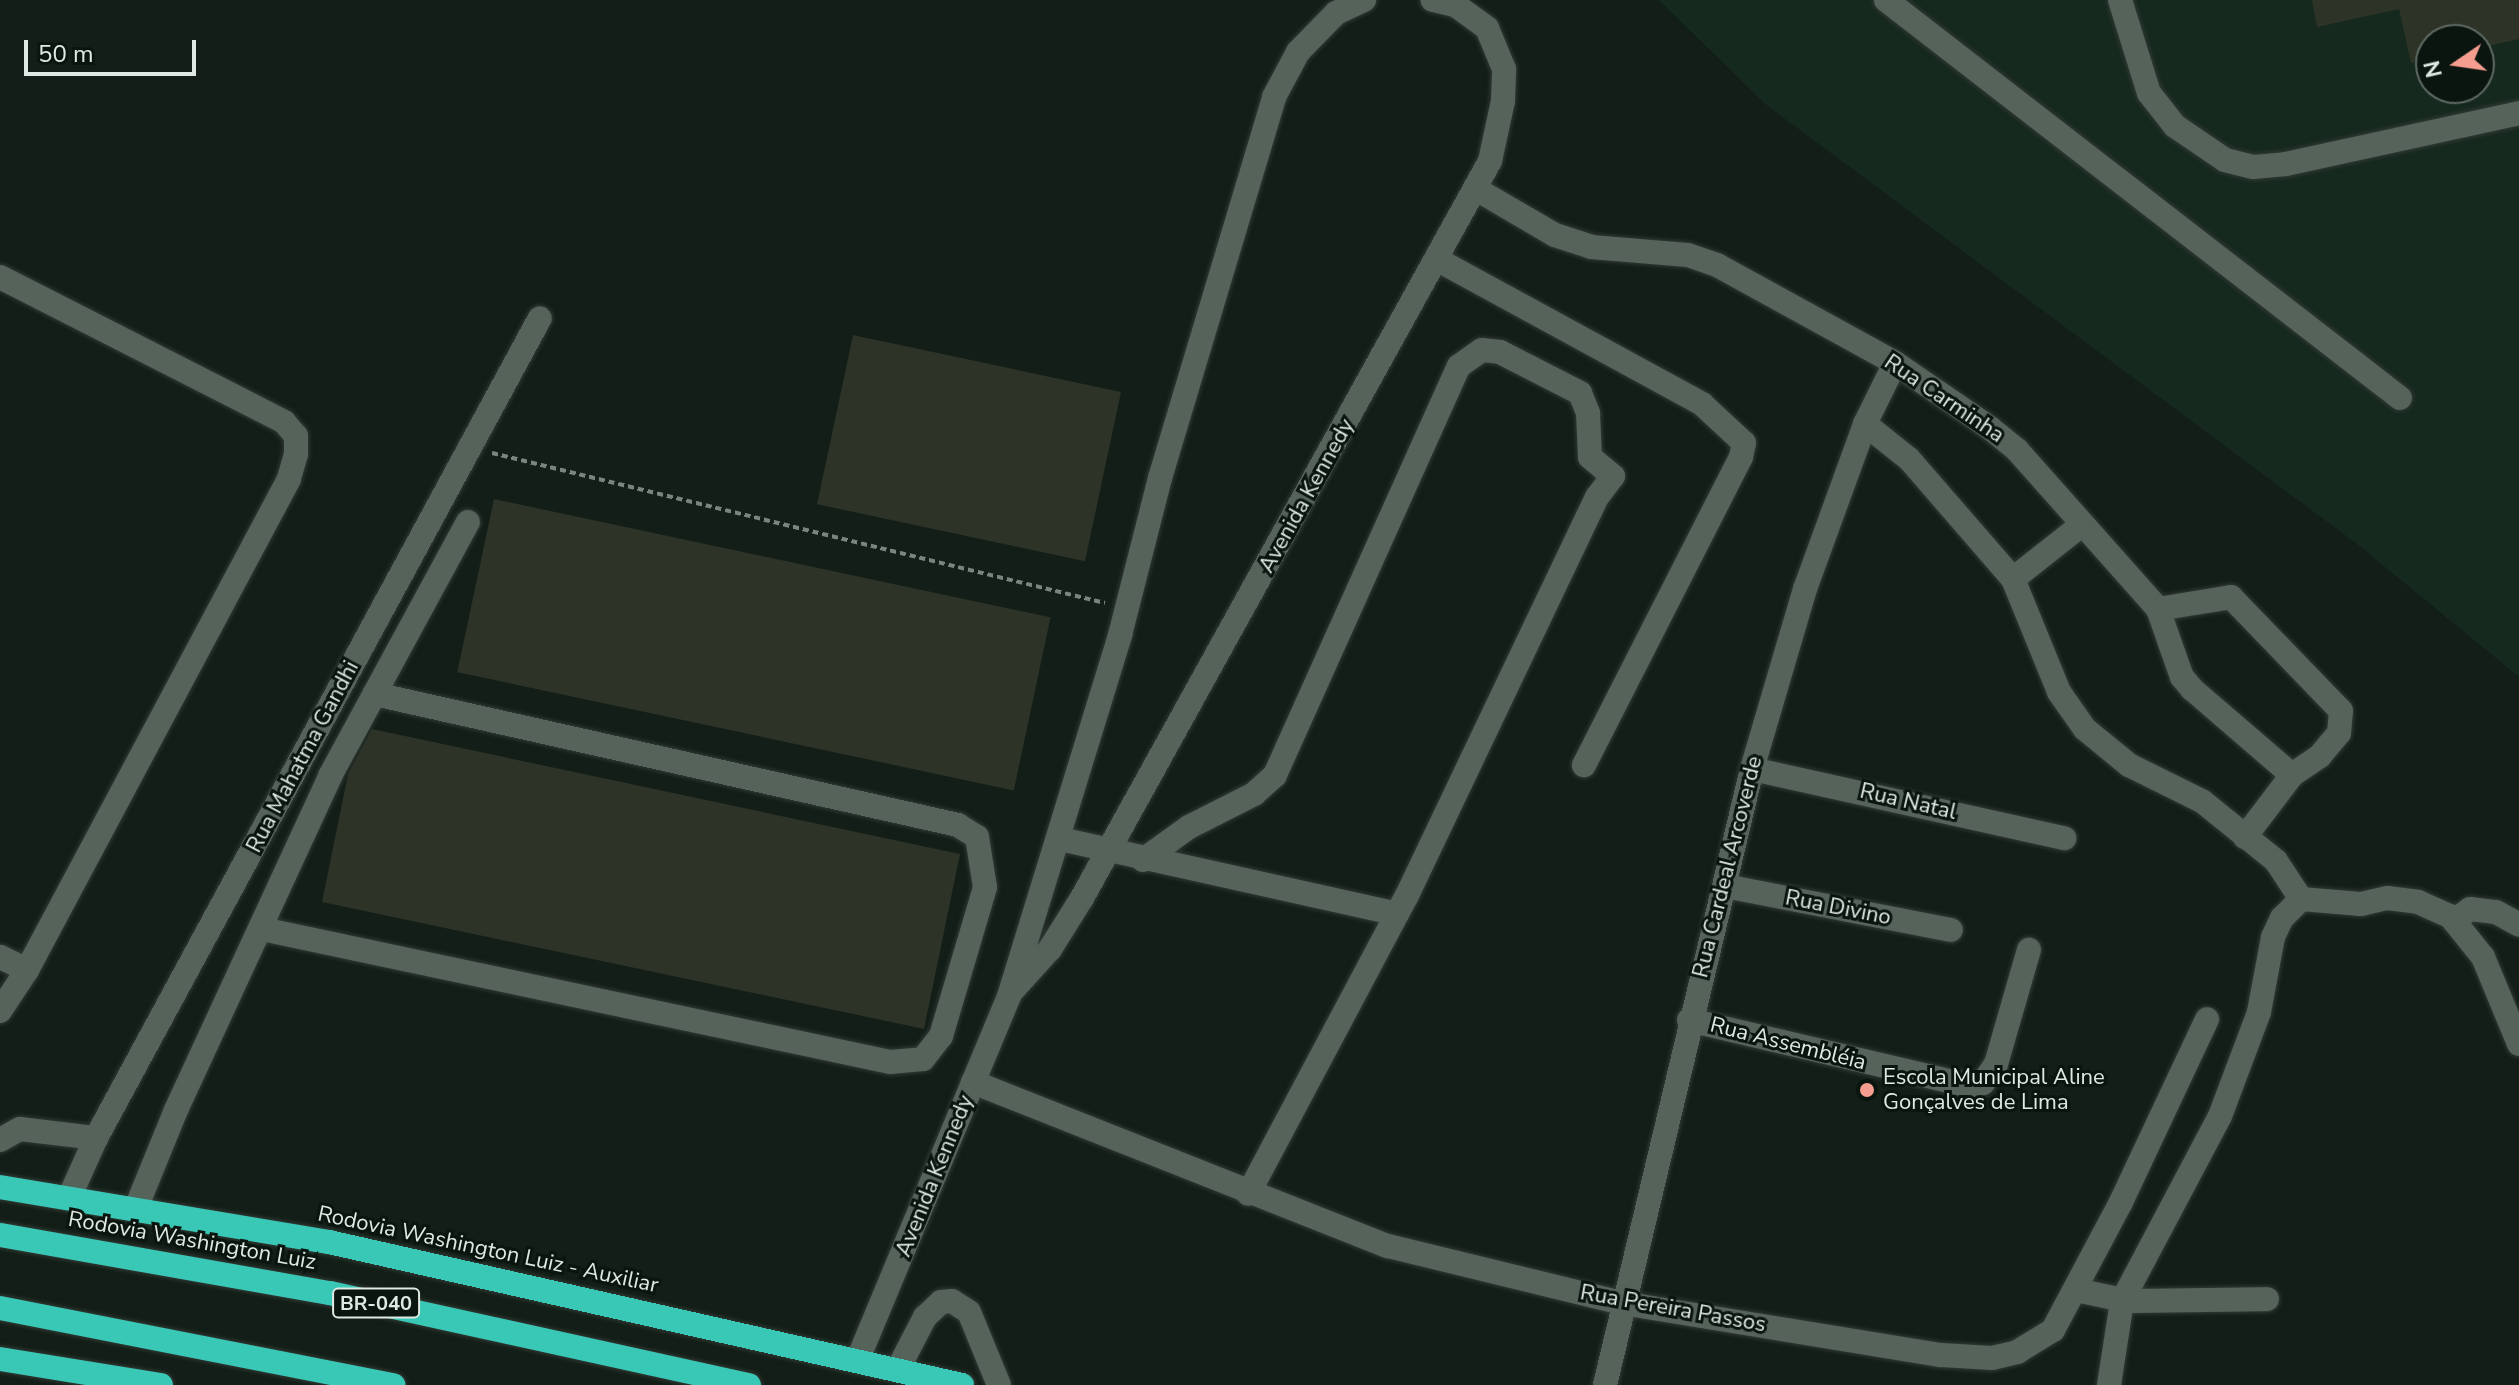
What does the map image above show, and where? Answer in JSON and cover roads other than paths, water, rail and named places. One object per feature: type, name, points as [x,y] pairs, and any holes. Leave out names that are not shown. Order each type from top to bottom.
[{"type":"highway","name":"Rodovia Washington Luiz - Auxiliar","points":[[0,1187],[343,1245],[858,1359],[962,1385]]},
{"type":"highway","name":"Rodovia Washington Luiz","points":[[0,1235],[330,1293],[749,1385]]},
{"type":"highway","points":[[0,1308],[394,1385]]},
{"type":"highway","points":[[0,1359],[161,1385]]},
{"type":"street","name":"Avenida Kennedy","points":[[858,1359],[1010,993],[1060,839],[1127,609],[1160,478],[1274,97],[1298,52],[1336,13],[1364,0]]},
{"type":"street","points":[[1433,0],[1455,5],[1487,28]]},
{"type":"street","name":"Avenida Kennedy","points":[[1010,993],[1050,949],[1108,853],[1490,161],[1503,101],[1504,69],[1487,28],[1480,0]]},
{"type":"street","points":[[1886,0],[2400,398]]},
{"type":"street","points":[[2120,0],[2149,93],[2175,126],[2225,160],[2253,167],[2286,164],[2519,113]]},
{"type":"street","name":"Rua Carminha","points":[[1476,189],[1555,235],[1591,247],[1688,255],[1717,265],[1895,363],[2017,450],[2080,526],[2158,609],[2187,683],[2292,775]]},
{"type":"street","points":[[1438,260],[1702,404],[1744,443],[1741,457],[1584,765]]},
{"type":"street","points":[[0,277],[284,422],[296,436],[289,479],[27,970],[0,1011]]},
{"type":"street","name":"Rua Mahatma Gandhi","points":[[69,1198],[96,1138],[540,318]]},
{"type":"street","points":[[1143,860],[1189,827],[1254,794],[1275,775],[1459,366],[1482,350],[1500,352],[1580,393],[1588,413],[1590,457],[1613,476],[1597,497],[1397,914],[1248,1194]]},
{"type":"street","name":"Rua Cardeal Arcoverde","points":[[1605,1385],[1689,1020],[1752,769],[1805,589],[1865,424],[1895,363]]},
{"type":"street","points":[[1865,424],[1909,459],[2013,579],[2059,692],[2078,722],[2129,765],[2202,801],[2287,874],[2301,899]]},
{"type":"street","points":[[136,1208],[176,1110],[330,776],[468,522]]},
{"type":"street","points":[[2013,579],[2080,526]]},
{"type":"street","points":[[2158,609],[2231,597],[2334,699],[2343,722],[2339,733],[2320,756],[2292,775],[2245,837]]},
{"type":"street","points":[[262,929],[890,1062],[923,1059],[941,1036],[985,887],[977,837],[958,825],[375,694]]},
{"type":"street","name":"Rua Natal","points":[[1752,769],[2064,838]]},
{"type":"street","points":[[1060,839],[1108,853],[1397,914]]},
{"type":"street","name":"Rua Divino","points":[[1725,886],[1951,930]]},
{"type":"street","points":[[2109,1385],[2122,1301],[2220,1116],[2259,1012],[2273,937],[2282,918],[2301,899],[2418,902],[2454,921],[2483,957],[2519,1044]]},
{"type":"street","points":[[2454,921],[2470,909],[2496,912],[2519,925]]},
{"type":"street","name":"Rua Assembléia","points":[[1689,1020],[1971,1086],[1991,1076],[2029,950]]},
{"type":"street","points":[[0,957],[27,970]]},
{"type":"street","name":"Rua Pereira Passos","points":[[973,1082],[1248,1194],[1388,1246],[1622,1303],[1941,1355],[1992,1358],[2017,1352],[2053,1330],[2076,1290],[2207,1019]]},
{"type":"street","points":[[0,1140],[30,1128],[96,1138]]},
{"type":"street","points":[[2076,1290],[2122,1301],[2267,1299]]},
{"type":"street","points":[[898,1369],[925,1317],[941,1302],[952,1301],[969,1312],[999,1385]]},
{"type":"place","name":"Escola Municipal Aline Gonçalves de Lima","points":[[1867,1090]]}]
